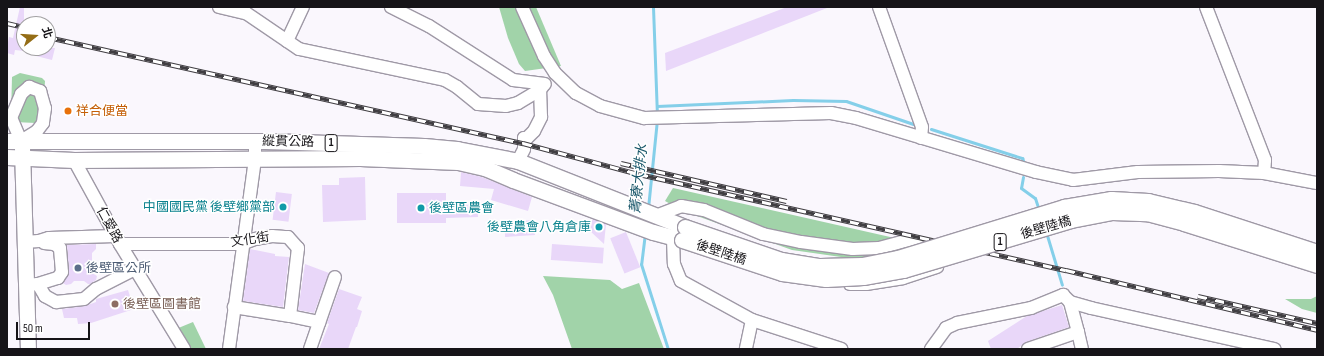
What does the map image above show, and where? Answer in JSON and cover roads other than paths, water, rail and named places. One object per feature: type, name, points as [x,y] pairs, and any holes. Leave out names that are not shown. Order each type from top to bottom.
[{"type":"main road","name":"縱貫公路","points":[[14,141],[256,141],[458,162],[485,168],[513,180],[653,232],[680,235]]},
{"type":"main road","points":[[14,141],[23,158],[32,242],[32,285],[28,349]]},
{"type":"main road","name":"縱貫公路","points":[[7,158],[74,160],[255,159],[424,146],[457,149],[518,160],[658,215]]},
{"type":"main road","name":"後壁陸橋","points":[[680,235],[781,260],[820,266],[862,265],[898,258],[1064,207],[1111,199],[1148,201],[1194,212],[1317,252]]},
{"type":"main road","name":"後壁陸橋","points":[[680,235],[782,273],[826,279],[863,277],[903,270],[1071,220],[1112,212],[1147,214],[1184,223],[1317,265]]},
{"type":"main road","name":"1","points":[[658,215],[680,235]]},
{"type":"street","points":[[219,7],[246,14],[299,49],[444,80],[457,87],[478,104],[506,106],[518,104],[542,87],[555,73]]},
{"type":"street","points":[[287,41],[303,7]]},
{"type":"street","points":[[391,7],[429,26],[513,80],[542,87]]},
{"type":"street","points":[[522,7],[544,56],[555,73],[576,93],[600,106],[644,118],[672,116],[831,113],[856,118],[1036,172],[1073,180],[1138,172],[1219,171],[1264,173],[1317,183]]},
{"type":"street","points":[[879,7],[922,127],[921,138]]},
{"type":"street","points":[[1206,7],[1265,160],[1264,173]]},
{"type":"street","points":[[518,160],[524,149],[524,138],[527,138],[534,131],[541,117],[542,87]]},
{"type":"street","points":[[228,349],[255,159],[256,141]]},
{"type":"street","name":"仁愛路","points":[[74,160],[117,240],[184,349]]},
{"type":"street","points":[[658,215],[681,206],[704,210],[763,234],[801,242],[853,249],[879,248],[908,240],[948,264],[903,278],[881,282],[866,284],[818,284],[784,279],[712,254],[685,240],[680,235]]},
{"type":"street","points":[[680,235],[674,264],[681,281],[752,320],[841,349]]},
{"type":"street","name":"文化街","points":[[32,242],[49,238],[242,244],[255,239],[272,236],[288,237],[298,248],[290,316]]},
{"type":"street","points":[[32,242],[54,244],[60,248],[62,272],[58,278],[32,285]]},
{"type":"street","points":[[32,285],[45,296],[56,302],[84,299],[96,289],[135,269]]},
{"type":"street","points":[[310,349],[335,277]]},
{"type":"street","points":[[931,349],[946,328],[957,323],[1031,308],[1063,295],[1070,302],[1082,349]]},
{"type":"street","points":[[1070,302],[1274,349]]},
{"type":"street","points":[[234,307],[319,322]]},
{"type":"street","points":[[746,349],[752,320]]},
{"type":"street","points":[[1028,349],[1078,332]]},
{"type":"waterway","name":"菁寮大排水","points":[[653,7],[657,114]]},
{"type":"waterway","points":[[657,106],[793,100],[846,101],[913,124]]},
{"type":"waterway","name":"菁寮大排水","points":[[648,208],[657,120]]},
{"type":"waterway","points":[[931,129],[1022,158],[1025,165]]},
{"type":"waterway","points":[[1023,177],[1021,188],[1035,198],[1039,210]]},
{"type":"waterway","points":[[1046,232],[1062,285]]},
{"type":"waterway","name":"菁寮大排水","points":[[645,233],[641,264],[668,349]]},
{"type":"railway","points":[[7,23],[16,25]]},
{"type":"railway","points":[[56,39],[523,143],[639,174],[1066,270],[1317,330]]},
{"type":"railway","points":[[621,163],[787,201]]},
{"type":"railway","points":[[1198,296],[1317,323]]},
{"type":"place","name":"祥合便當","points":[[68,111]]},
{"type":"place","name":"中國國民黨 後壁鄉黨部","points":[[283,207]]},
{"type":"place","name":"後壁區農會","points":[[421,208]]},
{"type":"place","name":"後壁農會八角倉庫","points":[[599,227]]},
{"type":"place","name":"後壁區公所","points":[[78,268]]},
{"type":"place","name":"後壁區圖書館","points":[[115,304]]}]
